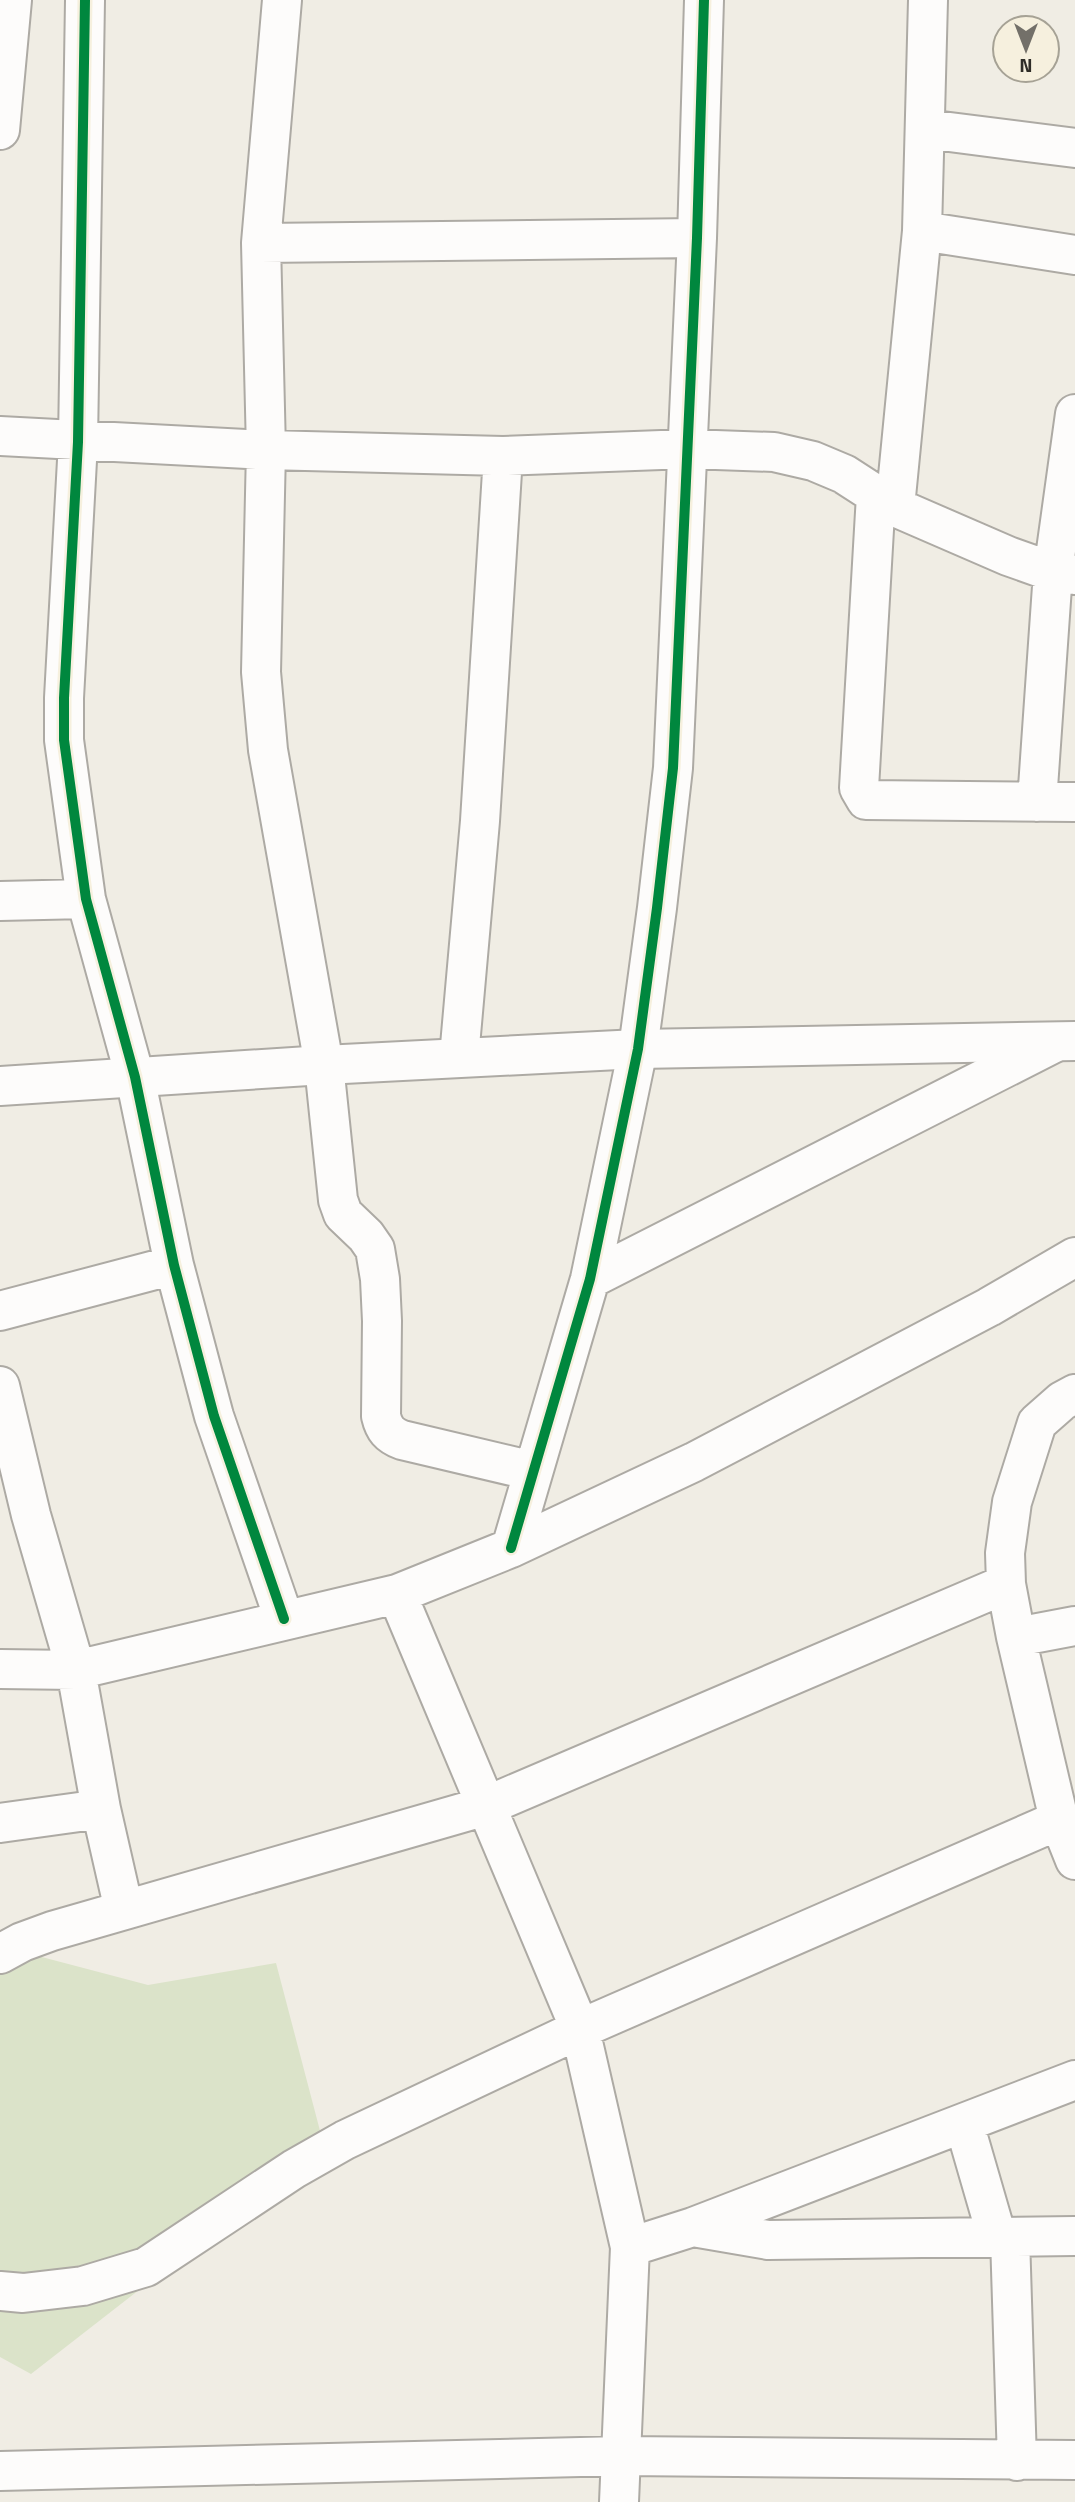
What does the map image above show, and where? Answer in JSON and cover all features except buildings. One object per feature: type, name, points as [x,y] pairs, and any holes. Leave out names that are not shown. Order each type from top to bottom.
[{"type":"street","points":[[0,130],[12,0]]},
{"type":"street","points":[[85,0],[78,442],[64,740],[86,899],[135,1077],[174,1265],[214,1416],[284,1619]]},
{"type":"street","points":[[282,0],[261,243],[266,450],[263,708],[268,750],[324,1065],[338,1200],[343,1213],[376,1249],[382,1307],[383,1427],[392,1436],[402,1440],[533,1471]]},
{"type":"street","points":[[510,1548],[590,1279],[638,1049],[673,768],[697,237],[704,0]]},
{"type":"street","points":[[928,0],[922,231],[886,501],[859,788],[866,800],[880,802],[1075,802]]},
{"type":"street","points":[[926,129],[1075,148]]},
{"type":"street","points":[[922,231],[1075,255]]},
{"type":"street","points":[[261,243],[697,237]]},
{"type":"street","points":[[1037,802],[1064,573],[1075,414]]},
{"type":"street","points":[[0,436],[266,450],[503,456],[688,449],[774,452],[813,461],[844,474],[886,501],[1008,556],[1064,573]]},
{"type":"street","points":[[459,1057],[480,821],[503,456]]},
{"type":"street","points":[[0,901],[86,899]]},
{"type":"street","points":[[0,1086],[459,1057],[638,1049],[1064,1042]]},
{"type":"street","points":[[590,1279],[1064,1042]]},
{"type":"street","points":[[0,1669],[76,1671],[397,1594],[510,1548],[706,1456],[989,1307],[1075,1257]]},
{"type":"street","points":[[0,1311],[174,1265]]},
{"type":"street","points":[[0,1386],[31,1515],[76,1671],[101,1809],[124,1910]]},
{"type":"street","points":[[1075,1394],[1062,1401],[1037,1423],[1012,1502],[1005,1553],[1006,1584],[1016,1637],[1060,1763],[1059,1820],[1075,1860]]},
{"type":"street","points":[[0,1954],[42,1934],[486,1806],[1006,1584]]},
{"type":"street","points":[[397,1594],[580,2029],[630,2247],[618,2502]]},
{"type":"street","points":[[1016,1637],[1075,1626]]},
{"type":"street","points":[[0,1823],[101,1809]]},
{"type":"street","points":[[0,2291],[23,2293],[83,2287],[146,2267],[294,2169],[345,2140],[580,2029],[1059,1820]]},
{"type":"street","points":[[630,2247],[693,2227],[1075,2080]]},
{"type":"street","points":[[964,2123],[1003,2237],[1017,2461]]},
{"type":"street","points":[[693,2227],[768,2240],[1075,2236]]},
{"type":"street","points":[[0,2470],[622,2456],[1075,2460]]},
{"type":"green space","points":[[0,1946],[148,1985],[276,1963],[324,2146],[31,2374],[0,2357]]},
{"type":"cycle path","points":[[85,0],[78,442],[64,740],[86,899],[135,1077],[174,1265],[214,1416],[284,1619]]},
{"type":"cycle path","points":[[511,1548],[590,1279],[638,1049],[657,908],[673,768],[697,238],[704,0]]}]
